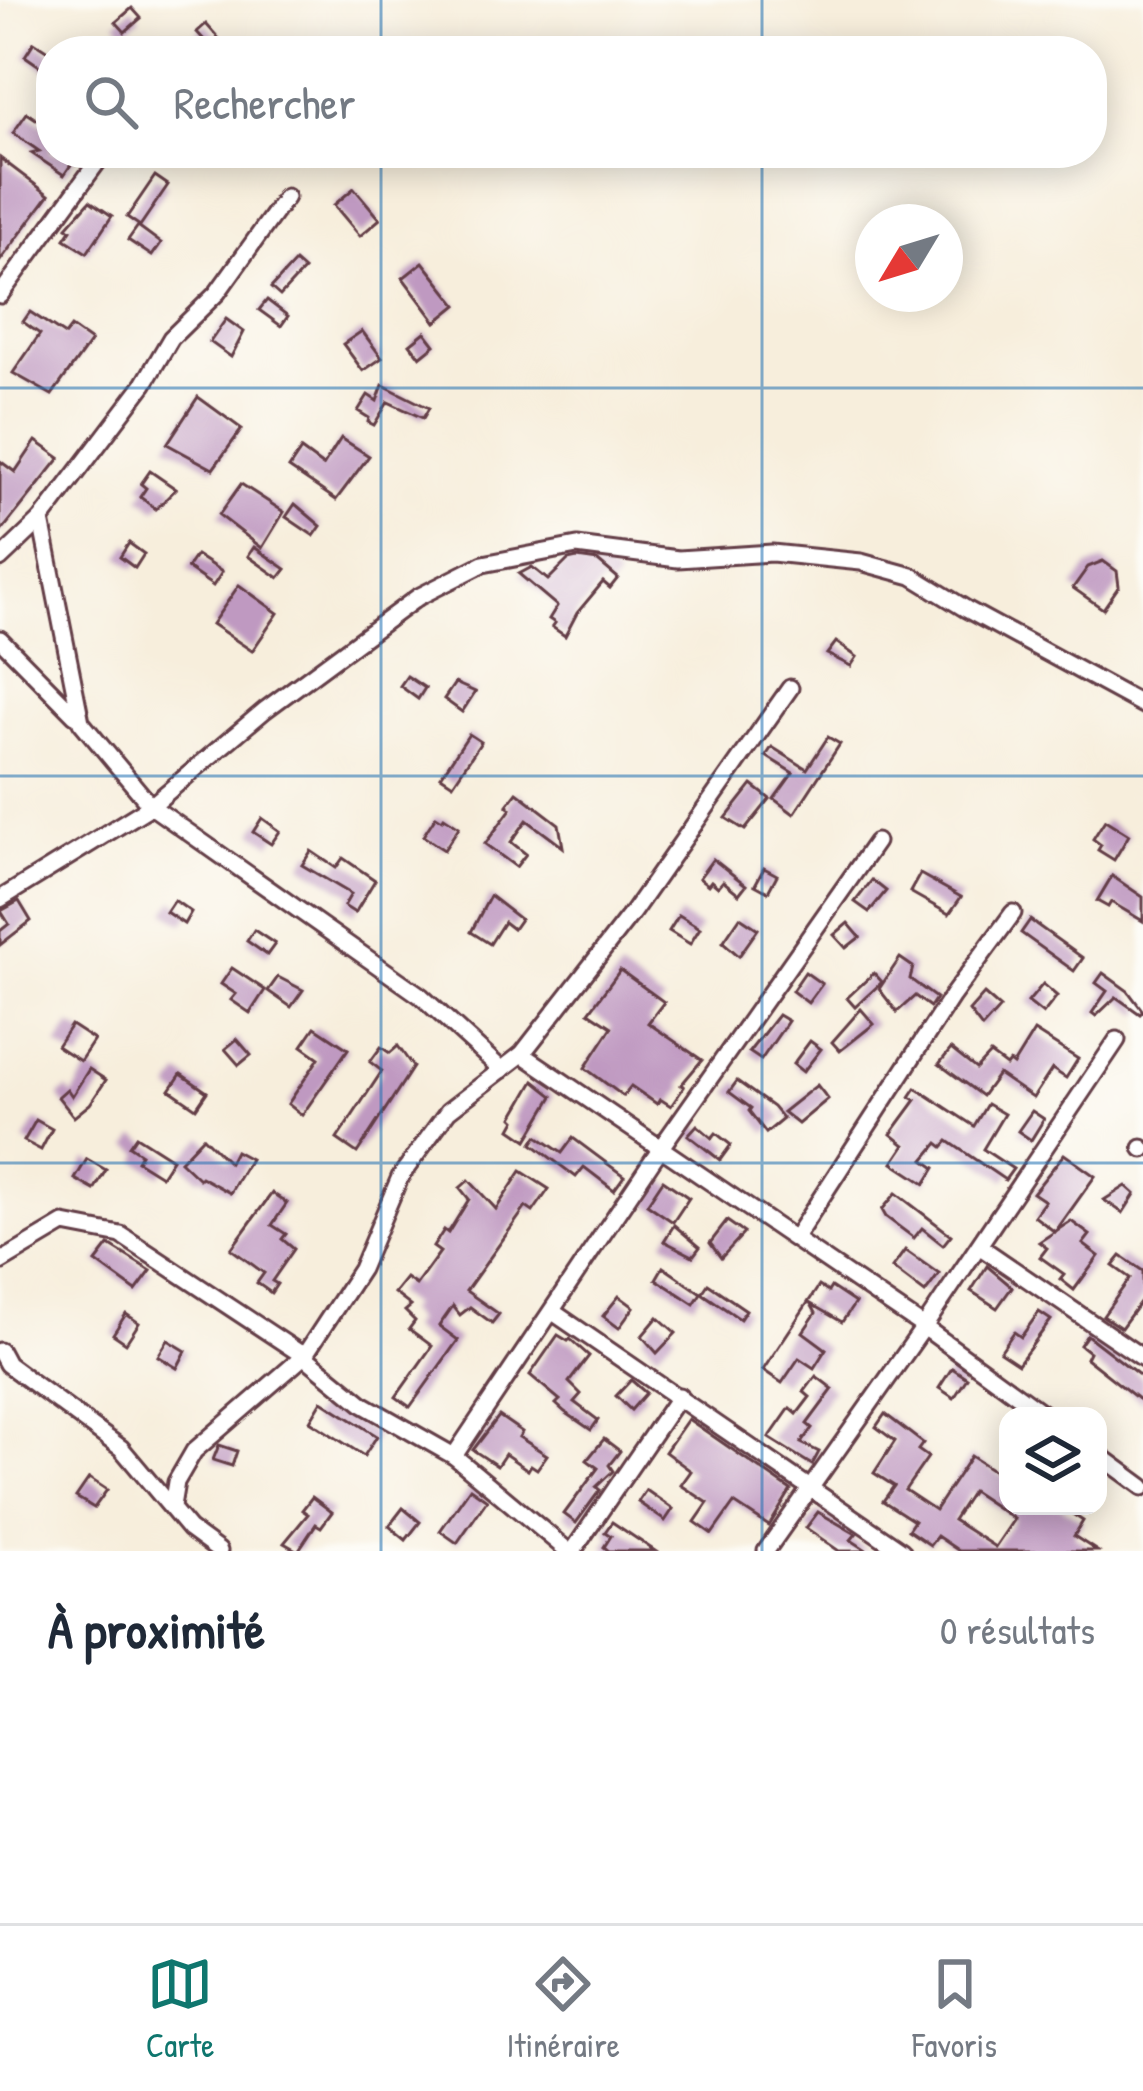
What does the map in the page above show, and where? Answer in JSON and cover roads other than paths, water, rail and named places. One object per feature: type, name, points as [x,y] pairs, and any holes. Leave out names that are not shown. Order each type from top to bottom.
[{"type":"street","points":[[0,295],[93,168]]},
{"type":"street","points":[[0,559],[41,520],[144,384],[171,338],[217,293],[286,197]]},
{"type":"street","points":[[41,520],[81,722]]},
{"type":"street","points":[[0,899],[151,806],[265,710],[418,597],[483,564],[577,546],[678,559],[772,553],[861,562],[912,576],[1143,705]]},
{"type":"street","points":[[0,639],[81,722],[151,806],[421,996],[502,1070]]},
{"type":"street","points":[[172,1507],[176,1482],[194,1450],[304,1356],[362,1269],[400,1177],[448,1111],[522,1054],[646,894],[790,688]]},
{"type":"street","points":[[454,1456],[662,1147],[876,842]]},
{"type":"street","points":[[796,1238],[952,995],[1013,913]]},
{"type":"street","points":[[766,1551],[1117,1040]]},
{"type":"street","points":[[522,1054],[796,1238],[1034,1407]]},
{"type":"street","points":[[0,1262],[64,1224],[121,1235],[304,1356],[364,1405],[454,1456],[571,1551],[679,1396]]},
{"type":"street","points":[[979,1246],[1143,1358]]},
{"type":"street","points":[[553,1312],[902,1551]]},
{"type":"street","points":[[2,1360],[121,1448],[189,1529],[219,1551]]},
{"type":"street","points":[[1107,1461],[1143,1487]]}]
